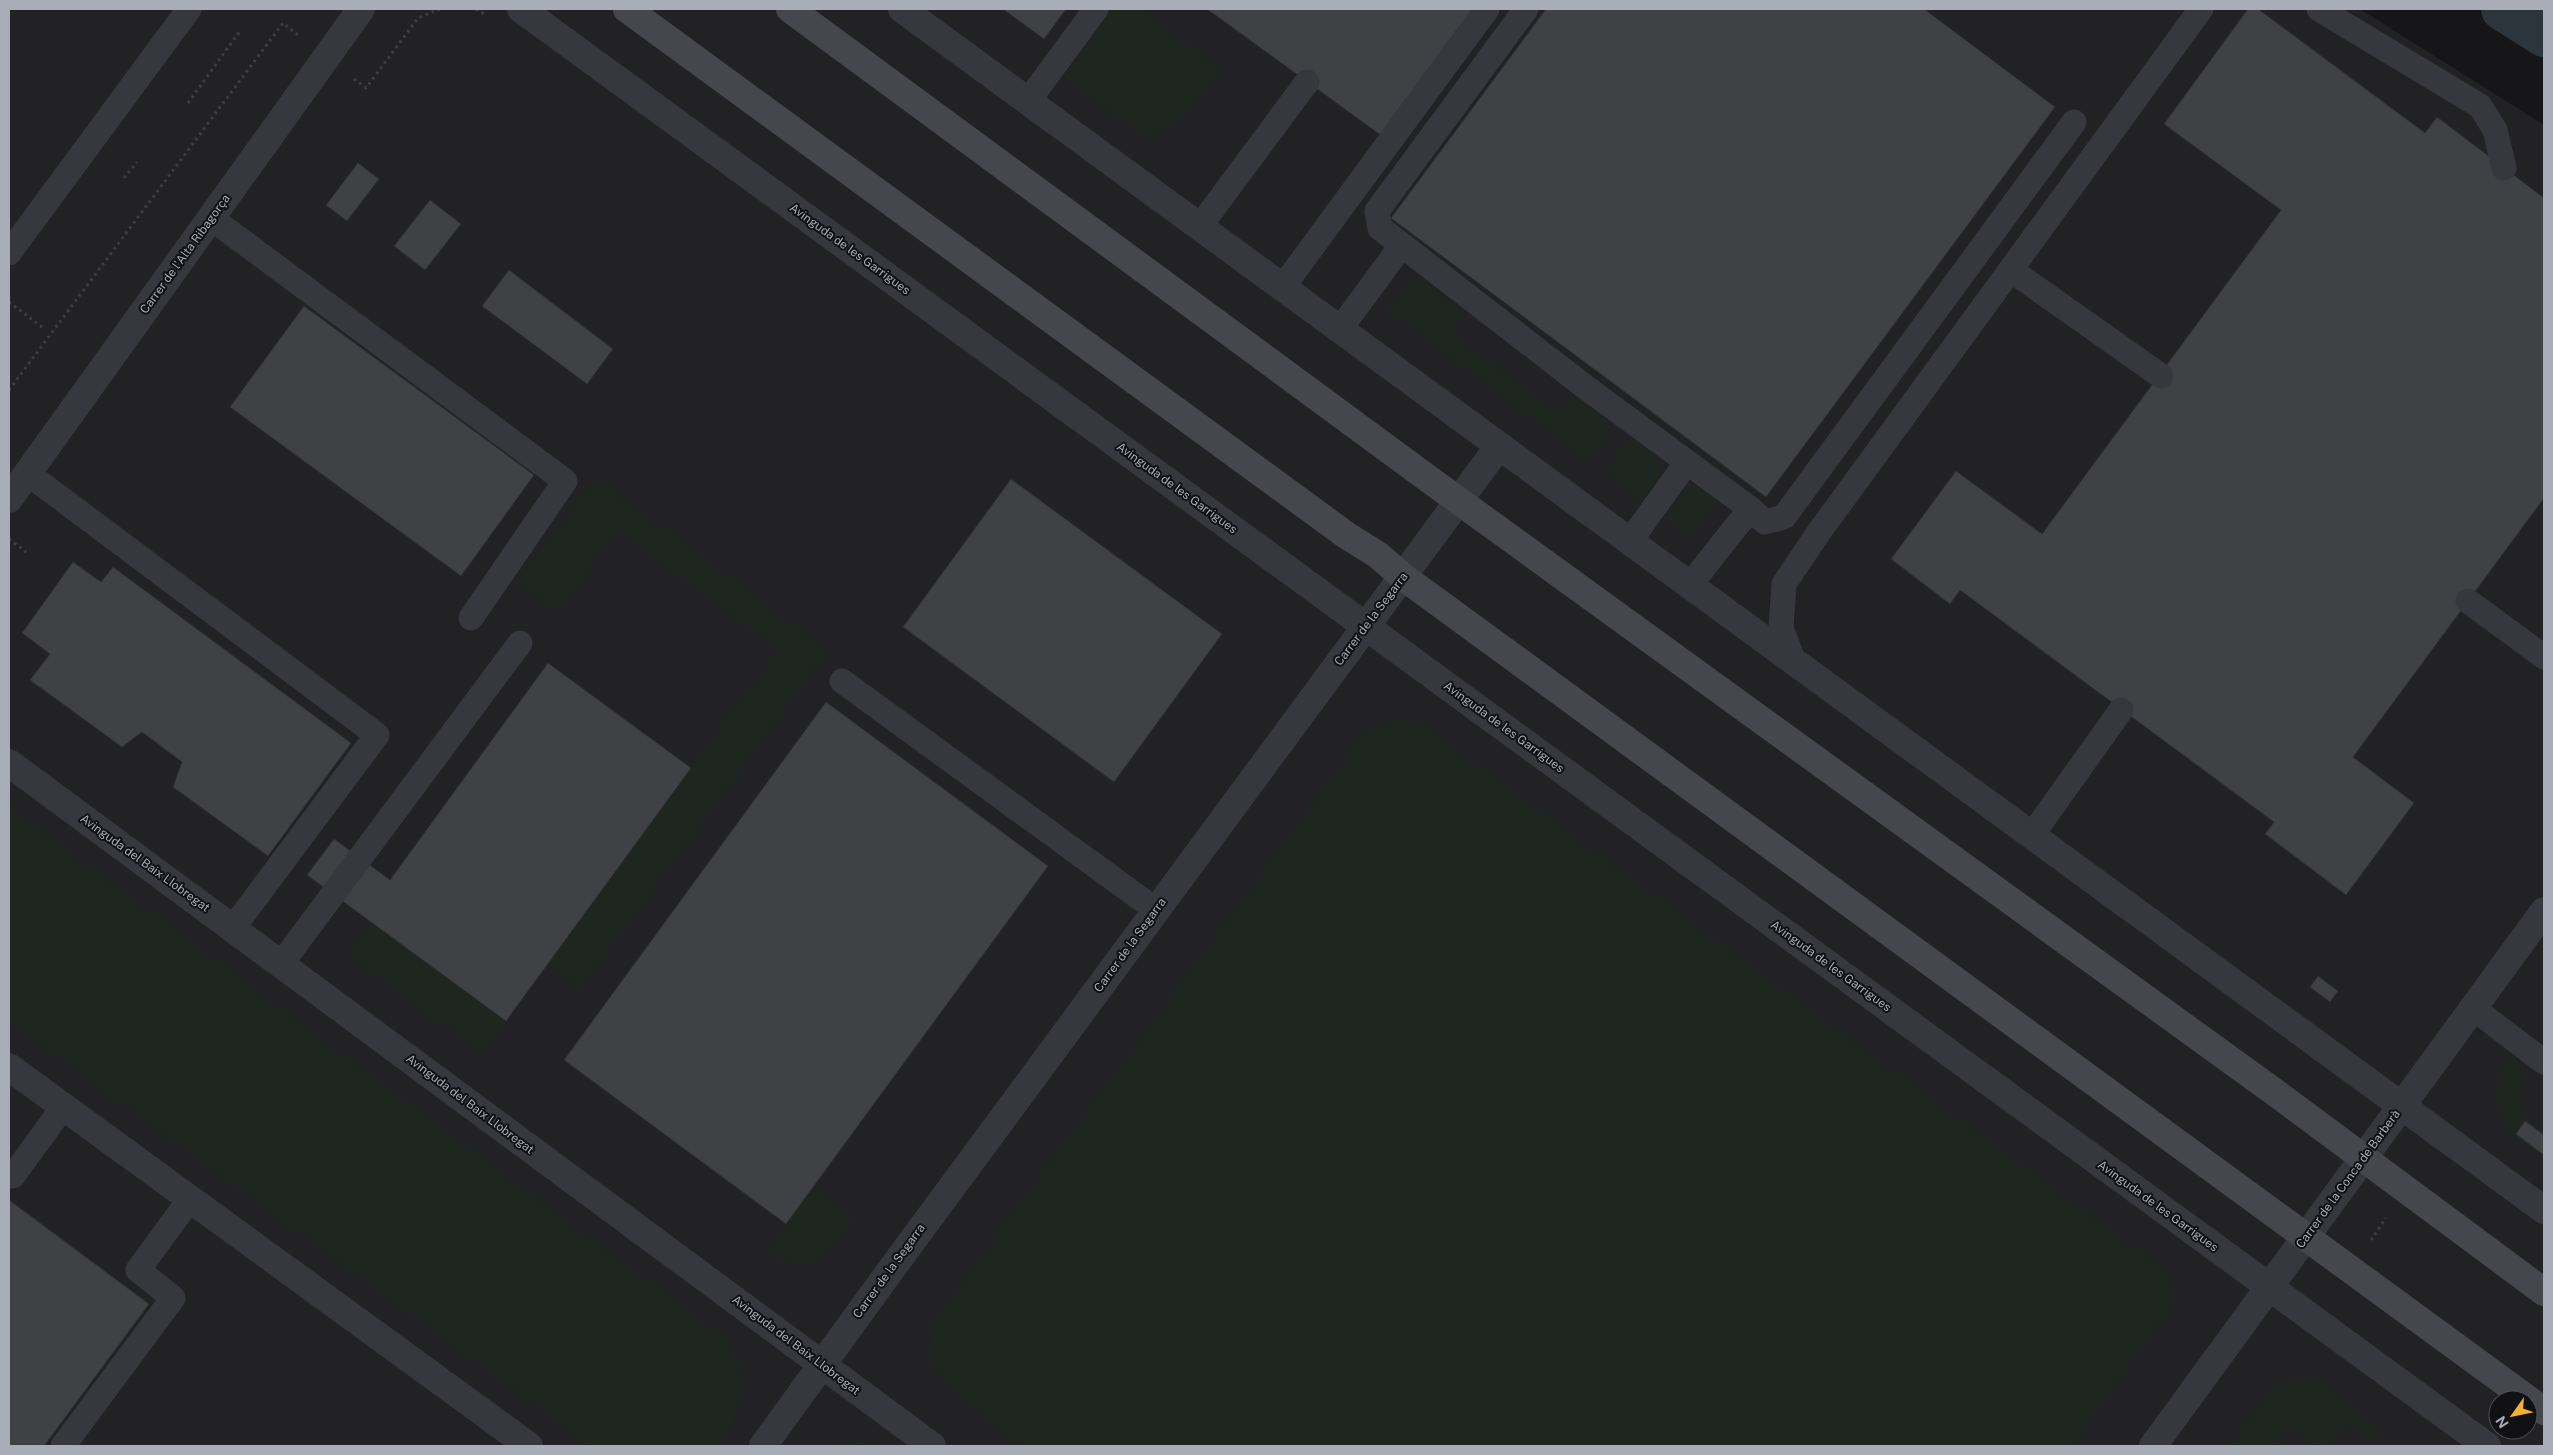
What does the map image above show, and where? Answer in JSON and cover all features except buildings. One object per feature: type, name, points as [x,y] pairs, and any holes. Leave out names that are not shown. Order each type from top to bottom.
[{"type":"street","name":"Carrer de l'Alta Ribagorça","points":[[9,499],[361,9]]},
{"type":"street","name":"Avinguda de les Garrigues","points":[[521,9],[2487,1446]]},
{"type":"street","points":[[627,9],[1346,535],[1378,555],[1402,576],[2544,1411]]},
{"type":"street","points":[[790,9],[1459,499],[2284,1099],[2544,1292]]},
{"type":"street","points":[[902,9],[2544,1210]]},
{"type":"street","name":"Carrer de la Segarra","points":[[763,1446],[821,1364],[1499,446]]},
{"type":"street","name":"Avinguda del Baix Llobregat","points":[[9,762],[932,1446]]},
{"type":"street","name":"Carrer de la Conca de Barberà","points":[[2153,1446],[2544,911]]},
{"type":"street","points":[[9,1067],[529,1446]]},
{"type":"lane","points":[[9,253],[189,9]]},
{"type":"lane","points":[[1028,101],[1096,9]]},
{"type":"lane","points":[[1282,288],[1487,9]]},
{"type":"lane","points":[[1526,9],[1377,211],[1380,228],[1584,386],[1752,510],[1765,522],[1784,517],[2074,122]]},
{"type":"lane","points":[[1794,662],[1780,628],[1784,584],[1819,532],[2201,9]]},
{"type":"lane","points":[[2319,9],[2480,106],[2495,130],[2504,168]]},
{"type":"lane","points":[[1200,226],[1307,82]]},
{"type":"lane","points":[[211,218],[565,481],[470,618]]},
{"type":"lane","points":[[1340,329],[1402,245]]},
{"type":"lane","points":[[2011,270],[2161,376]]},
{"type":"lane","points":[[1630,541],[1687,462]]},
{"type":"lane","points":[[27,473],[377,735],[233,928]]},
{"type":"lane","points":[[1690,585],[1738,524],[1752,510]]},
{"type":"lane","points":[[2468,601],[2544,657]]},
{"type":"lane","points":[[280,964],[520,643]]},
{"type":"lane","points":[[842,681],[1156,910]]},
{"type":"lane","points":[[2032,835],[2121,710]]},
{"type":"lane","points":[[2473,1008],[2544,1062]]},
{"type":"lane","points":[[9,1173],[13,1176],[63,1107]]},
{"type":"lane","points":[[63,1446],[173,1298],[138,1270],[190,1200]]},
{"type":"path","points":[[188,103],[240,31]]},
{"type":"path","points":[[124,178],[137,162]]},
{"type":"path","points":[[9,302],[42,327]]},
{"type":"path","points":[[9,539],[26,552]]},
{"type":"path","points":[[2351,1269],[2405,1190]]},
{"type":"shaded area","points":[[9,9],[2360,9],[2544,125],[2544,1446],[9,1446]]},
{"type":"shaded area","points":[[1114,9],[1140,9],[1222,70],[1186,117],[1148,140],[1064,78]]},
{"type":"shaded area","points":[[1421,280],[1466,314],[1452,333],[1561,416],[1577,395],[1604,417],[1607,437],[1589,461],[1386,310],[1404,285]]},
{"type":"shaded area","points":[[1641,442],[1658,457],[1661,475],[1642,501],[1603,472],[1624,445]]},
{"type":"shaded area","points":[[595,478],[828,651],[580,990],[547,964],[778,650],[618,531],[557,613],[518,582]]},
{"type":"shaded area","points":[[1701,485],[1719,499],[1691,537],[1665,518],[1685,491]]},
{"type":"shaded area","points":[[1388,720],[1418,722],[2148,1258],[2172,1284],[2171,1308],[2071,1446],[1024,1446],[983,1417],[954,1392],[933,1365],[929,1352],[931,1325],[1362,737]]},
{"type":"shaded area","points":[[9,807],[726,1339],[744,1371],[734,1424],[718,1446],[591,1446],[9,1022]]},
{"type":"shaded area","points":[[372,923],[506,1021],[480,1052],[348,956]]},
{"type":"shaded area","points":[[2513,1055],[2526,1070],[2520,1095],[2524,1117],[2544,1132],[2544,1158],[2513,1136],[2495,1099],[2503,1069]]},
{"type":"shaded area","points":[[812,1188],[853,1218],[834,1243],[818,1259],[808,1263],[797,1264],[765,1256]]},
{"type":"shaded area","points":[[2294,1378],[2314,1378],[2384,1431],[2375,1443],[2345,1423],[2326,1446],[2320,1446],[2289,1427],[2275,1446],[2230,1446],[2270,1391]]},
{"type":"shaded area","points":[[865,1440],[878,1446],[827,1446]]},
{"type":"waterway","points":[[2503,9],[2544,35]]}]
